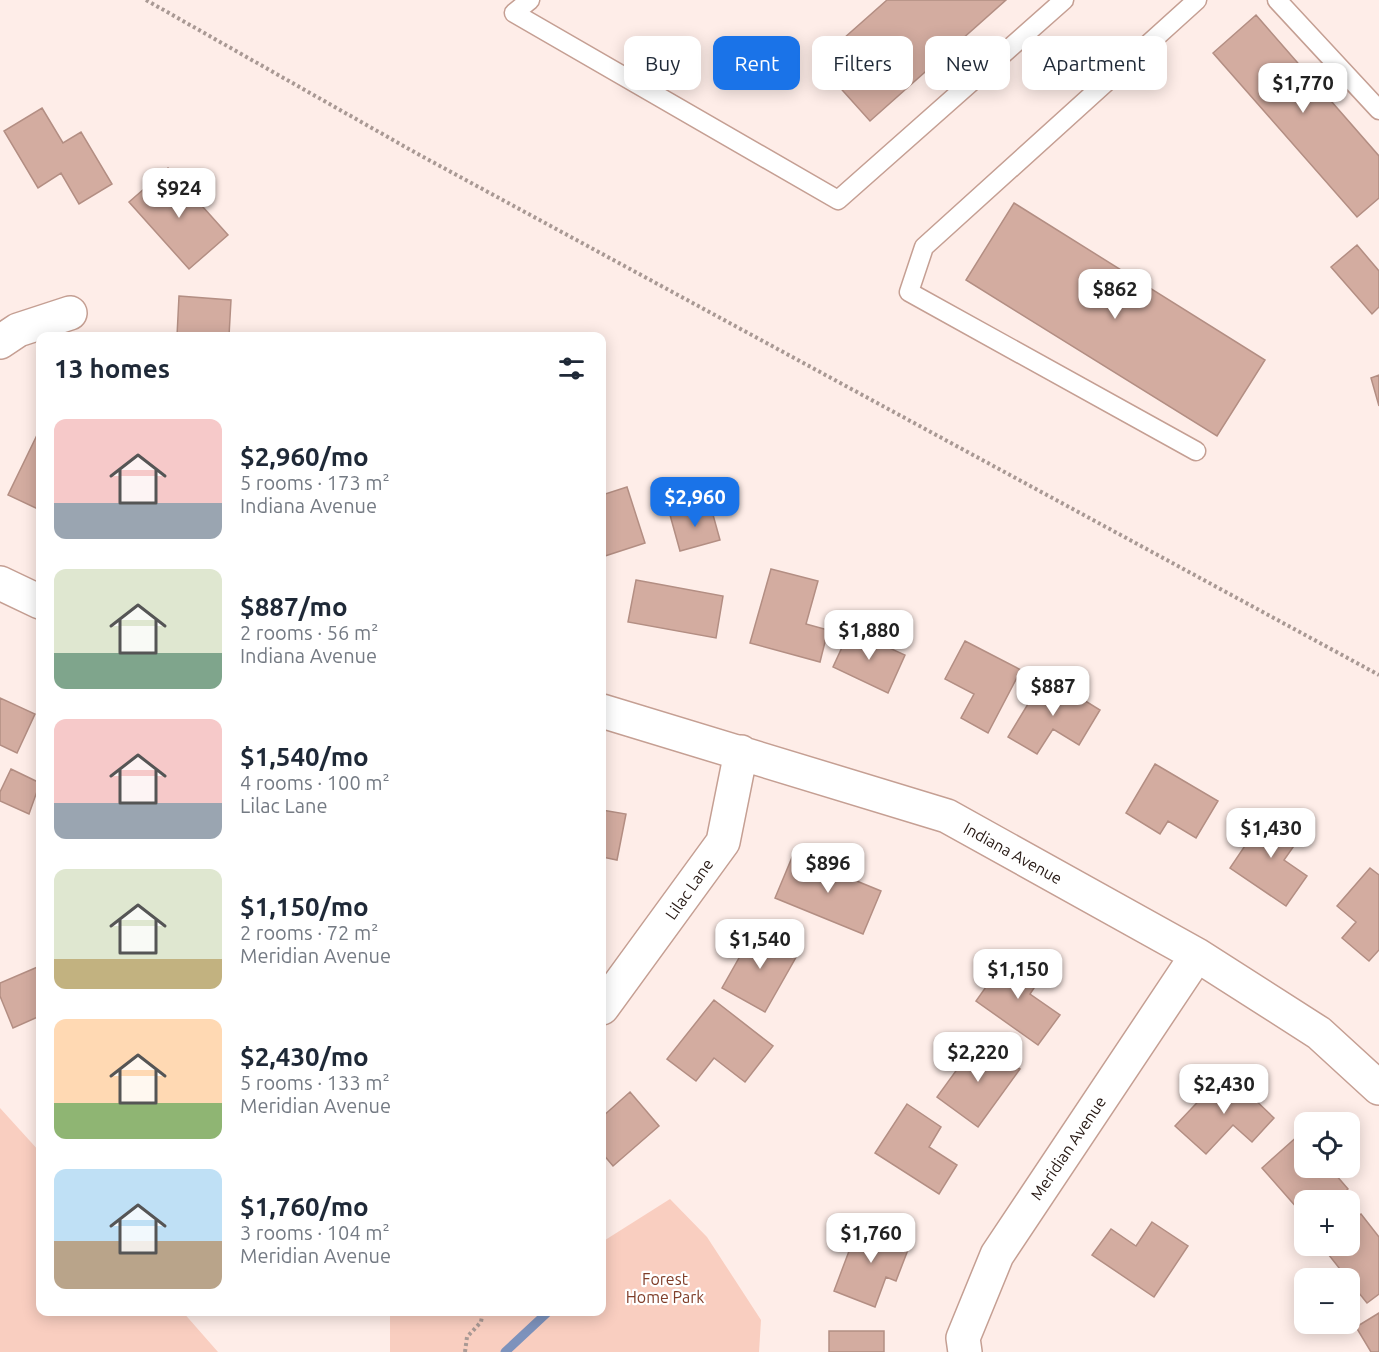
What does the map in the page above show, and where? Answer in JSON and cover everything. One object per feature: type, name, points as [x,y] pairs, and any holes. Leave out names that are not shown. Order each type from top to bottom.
[{"type":"street","points":[[0,342],[18,330],[70,314]]},
{"type":"street","points":[[0,583],[36,600]]},
{"type":"street","name":"Indiana Avenue","points":[[606,712],[947,816],[1197,955],[1319,1033],[1379,1088]]},
{"type":"street","name":"Lilac Lane","points":[[606,1003],[723,842],[741,752]]},
{"type":"street","name":"Meridian Avenue","points":[[965,1352],[963,1338],[997,1255],[1197,955]]},
{"type":"lane","points":[[530,0],[514,14],[838,200],[1064,0]]},
{"type":"lane","points":[[1196,451],[909,292],[924,248],[1197,0]]},
{"type":"lane","points":[[1277,0],[1379,110]]},
{"type":"path","points":[[146,0],[416,153],[1379,675]]},
{"type":"path","points":[[465,1352],[467,1337],[481,1322],[482,1316]]},
{"type":"green space","points":[[0,1108],[36,1148],[36,1316],[186,1316],[218,1352],[0,1352]]},
{"type":"green space","name":"Forest Home Park","points":[[670,1199],[707,1237],[761,1320],[759,1352],[390,1352],[390,1316],[606,1316],[606,1239]]},
{"type":"building","points":[[887,0],[1006,0],[966,36],[925,36],[925,72],[913,83],[913,36],[846,36]]},
{"type":"building","points":[[1256,15],[1379,156],[1379,198],[1357,217],[1213,53]]},
{"type":"building","points":[[842,90],[905,90],[870,121]]},
{"type":"building","points":[[42,108],[63,143],[81,132],[112,184],[79,204],[61,173],[38,188],[4,131]]},
{"type":"building","points":[[168,168],[228,235],[189,269],[129,202]]},
{"type":"building","points":[[1014,203],[1265,360],[1217,436],[966,280]]},
{"type":"building","points":[[1357,245],[1379,271],[1379,307],[1372,314],[1331,267]]},
{"type":"building","points":[[179,296],[231,300],[229,332],[177,332]]},
{"type":"building","points":[[1379,375],[1379,406],[1371,378]]},
{"type":"building","points":[[36,437],[36,508],[8,495]]},
{"type":"building","points":[[627,487],[645,543],[606,556],[606,494]]},
{"type":"building","points":[[710,504],[720,540],[680,551],[670,515]]},
{"type":"building","points":[[771,569],[818,581],[806,624],[828,630],[820,662],[750,643]]},
{"type":"building","points":[[636,580],[723,596],[716,638],[628,622]]},
{"type":"building","points":[[850,630],[905,655],[888,693],[833,667]]},
{"type":"building","points":[[965,641],[1021,670],[988,733],[961,718],[974,694],[945,679]]},
{"type":"building","points":[[1045,676],[1100,710],[1079,745],[1053,729],[1037,754],[1008,737]]},
{"type":"building","points":[[0,698],[35,714],[17,753],[0,745]]},
{"type":"building","points":[[1155,764],[1218,801],[1196,838],[1168,821],[1160,834],[1126,813]]},
{"type":"building","points":[[11,769],[36,781],[36,794],[29,814],[0,801],[0,792]]},
{"type":"building","points":[[1269,810],[1303,833],[1284,860],[1307,876],[1286,906],[1230,868]]},
{"type":"building","points":[[606,811],[626,814],[617,860],[606,858]]},
{"type":"building","points":[[793,855],[881,891],[863,934],[775,898]]},
{"type":"building","points":[[1370,868],[1379,875],[1379,950],[1369,961],[1342,938],[1356,922],[1337,906]]},
{"type":"building","points":[[756,928],[799,952],[765,1012],[722,988]]},
{"type":"building","points":[[1010,953],[1042,976],[1030,994],[1060,1015],[1038,1045],[976,1001]]},
{"type":"building","points":[[36,968],[36,1018],[13,1028],[0,996],[0,983]]},
{"type":"building","points":[[714,1000],[773,1046],[745,1082],[714,1058],[696,1081],[667,1059]]},
{"type":"building","points":[[979,1039],[1020,1069],[978,1127],[937,1097]]},
{"type":"building","points":[[1226,1072],[1274,1118],[1252,1142],[1233,1125],[1206,1154],[1175,1126]]},
{"type":"building","points":[[630,1092],[659,1126],[613,1166],[606,1158],[606,1113]]},
{"type":"building","points":[[907,1104],[941,1127],[929,1147],[957,1165],[939,1194],[875,1153]]},
{"type":"building","points":[[1294,1139],[1294,1178],[1338,1178],[1348,1189],[1294,1190],[1294,1204],[1262,1168]]},
{"type":"building","points":[[1360,1215],[1379,1237],[1379,1294],[1367,1303],[1360,1294],[1360,1268],[1339,1268],[1330,1256],[1360,1256]]},
{"type":"building","points":[[860,1222],[911,1242],[896,1281],[886,1277],[875,1307],[834,1291]]},
{"type":"building","points":[[1152,1222],[1188,1246],[1154,1297],[1092,1255],[1111,1229],[1136,1246]]},
{"type":"building","points":[[1379,1313],[1379,1352],[1371,1352],[1360,1334],[1360,1325]]},
{"type":"building","points":[[829,1331],[884,1331],[884,1352],[829,1352]]},
{"type":"waterway","points":[[505,1352],[544,1316]]}]
